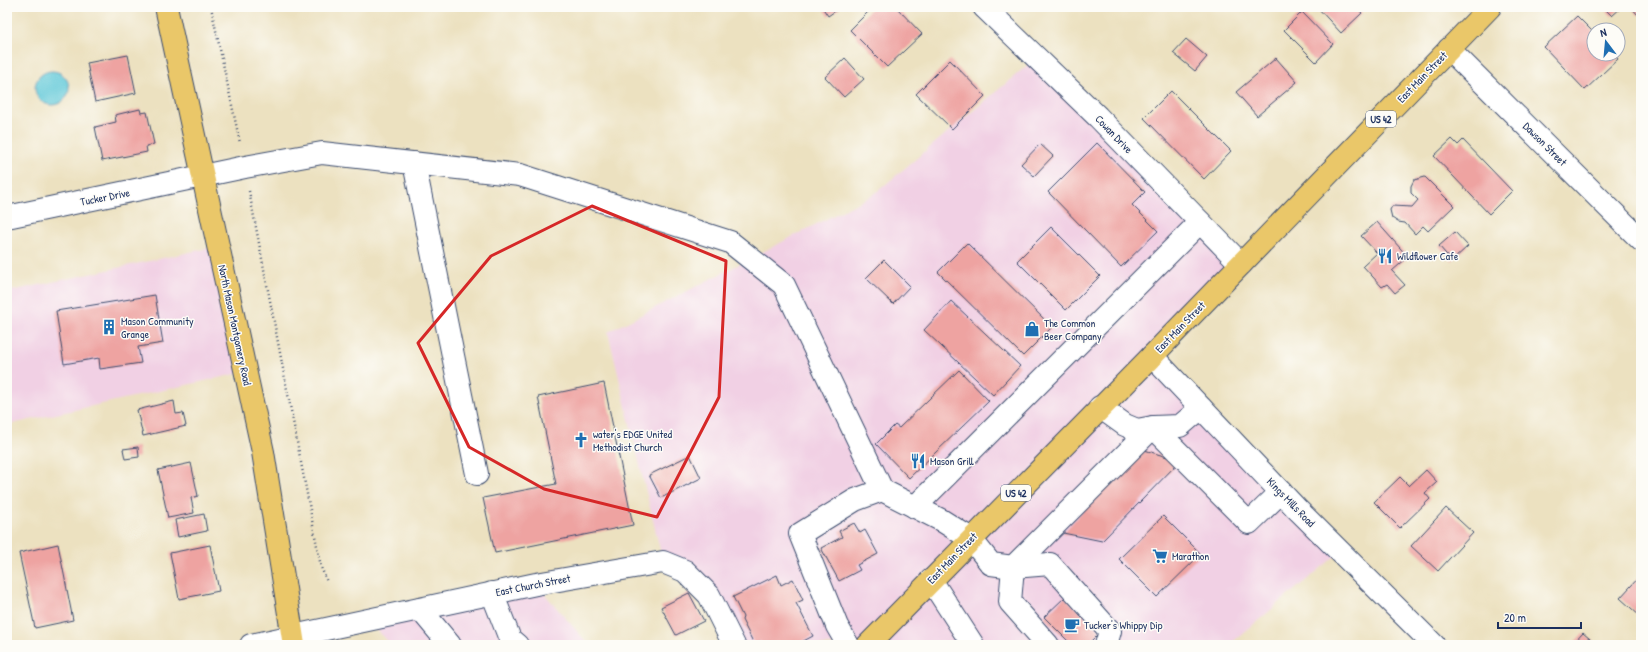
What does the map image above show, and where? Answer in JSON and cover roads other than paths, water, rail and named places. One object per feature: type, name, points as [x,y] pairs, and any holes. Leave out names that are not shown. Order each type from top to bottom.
[{"type":"main road","name":"North Mason Montgomery Road","points":[[166,7],[263,452],[293,640]]},
{"type":"main road","name":"East Main Street","points":[[868,645],[970,539],[1152,356],[1490,7]]},
{"type":"street","name":"Cowan Drive","points":[[984,7],[1098,117],[1241,264]]},
{"type":"street","name":"Dawson Street","points":[[1449,48],[1641,240]]},
{"type":"street","name":"Tucker Drive","points":[[7,217],[245,167],[322,154],[520,175],[730,242],[784,285],[882,490]]},
{"type":"street","points":[[414,163],[477,474]]},
{"type":"street","points":[[915,507],[1200,222]]},
{"type":"street","name":"Kings Mills Road","points":[[1152,356],[1281,492],[1434,645]]},
{"type":"street","points":[[1100,407],[1125,424],[1137,430],[1152,427],[1180,426],[1201,408]]},
{"type":"street","points":[[1152,427],[1249,523],[1281,492]]},
{"type":"street","points":[[1048,645],[1010,602],[1014,567],[1152,427]]},
{"type":"street","points":[[848,645],[837,626],[800,534],[855,500],[882,490],[941,520],[970,539],[991,564],[1014,567],[1050,564],[1110,631],[1106,645]]},
{"type":"street","name":"East Church Street","points":[[251,645],[293,640],[420,609],[536,584],[663,562],[685,571],[709,595],[734,645]]},
{"type":"street","points":[[931,580],[973,645]]},
{"type":"street","points":[[492,593],[510,639],[517,645]]},
{"type":"street","points":[[420,609],[450,645]]},
{"type":"water","points":[[49,71],[55,71],[64,76],[68,82],[68,94],[64,100],[55,105],[49,105],[40,100],[35,91],[35,85],[40,76]]},
{"type":"place","name":"Wildflower Cafe","points":[[1385,256]]},
{"type":"place","name":"Mason Community Grange","points":[[109,327]]},
{"type":"place","name":"The Common Beer Company","points":[[1032,329]]},
{"type":"place","name":"water's EDGE United Methodist Church","points":[[581,440]]},
{"type":"place","name":"Mason Grill","points":[[918,461]]},
{"type":"place","name":"Marathon","points":[[1160,556]]},
{"type":"place","name":"Tucker's Whippy Dip","points":[[1072,625]]}]
